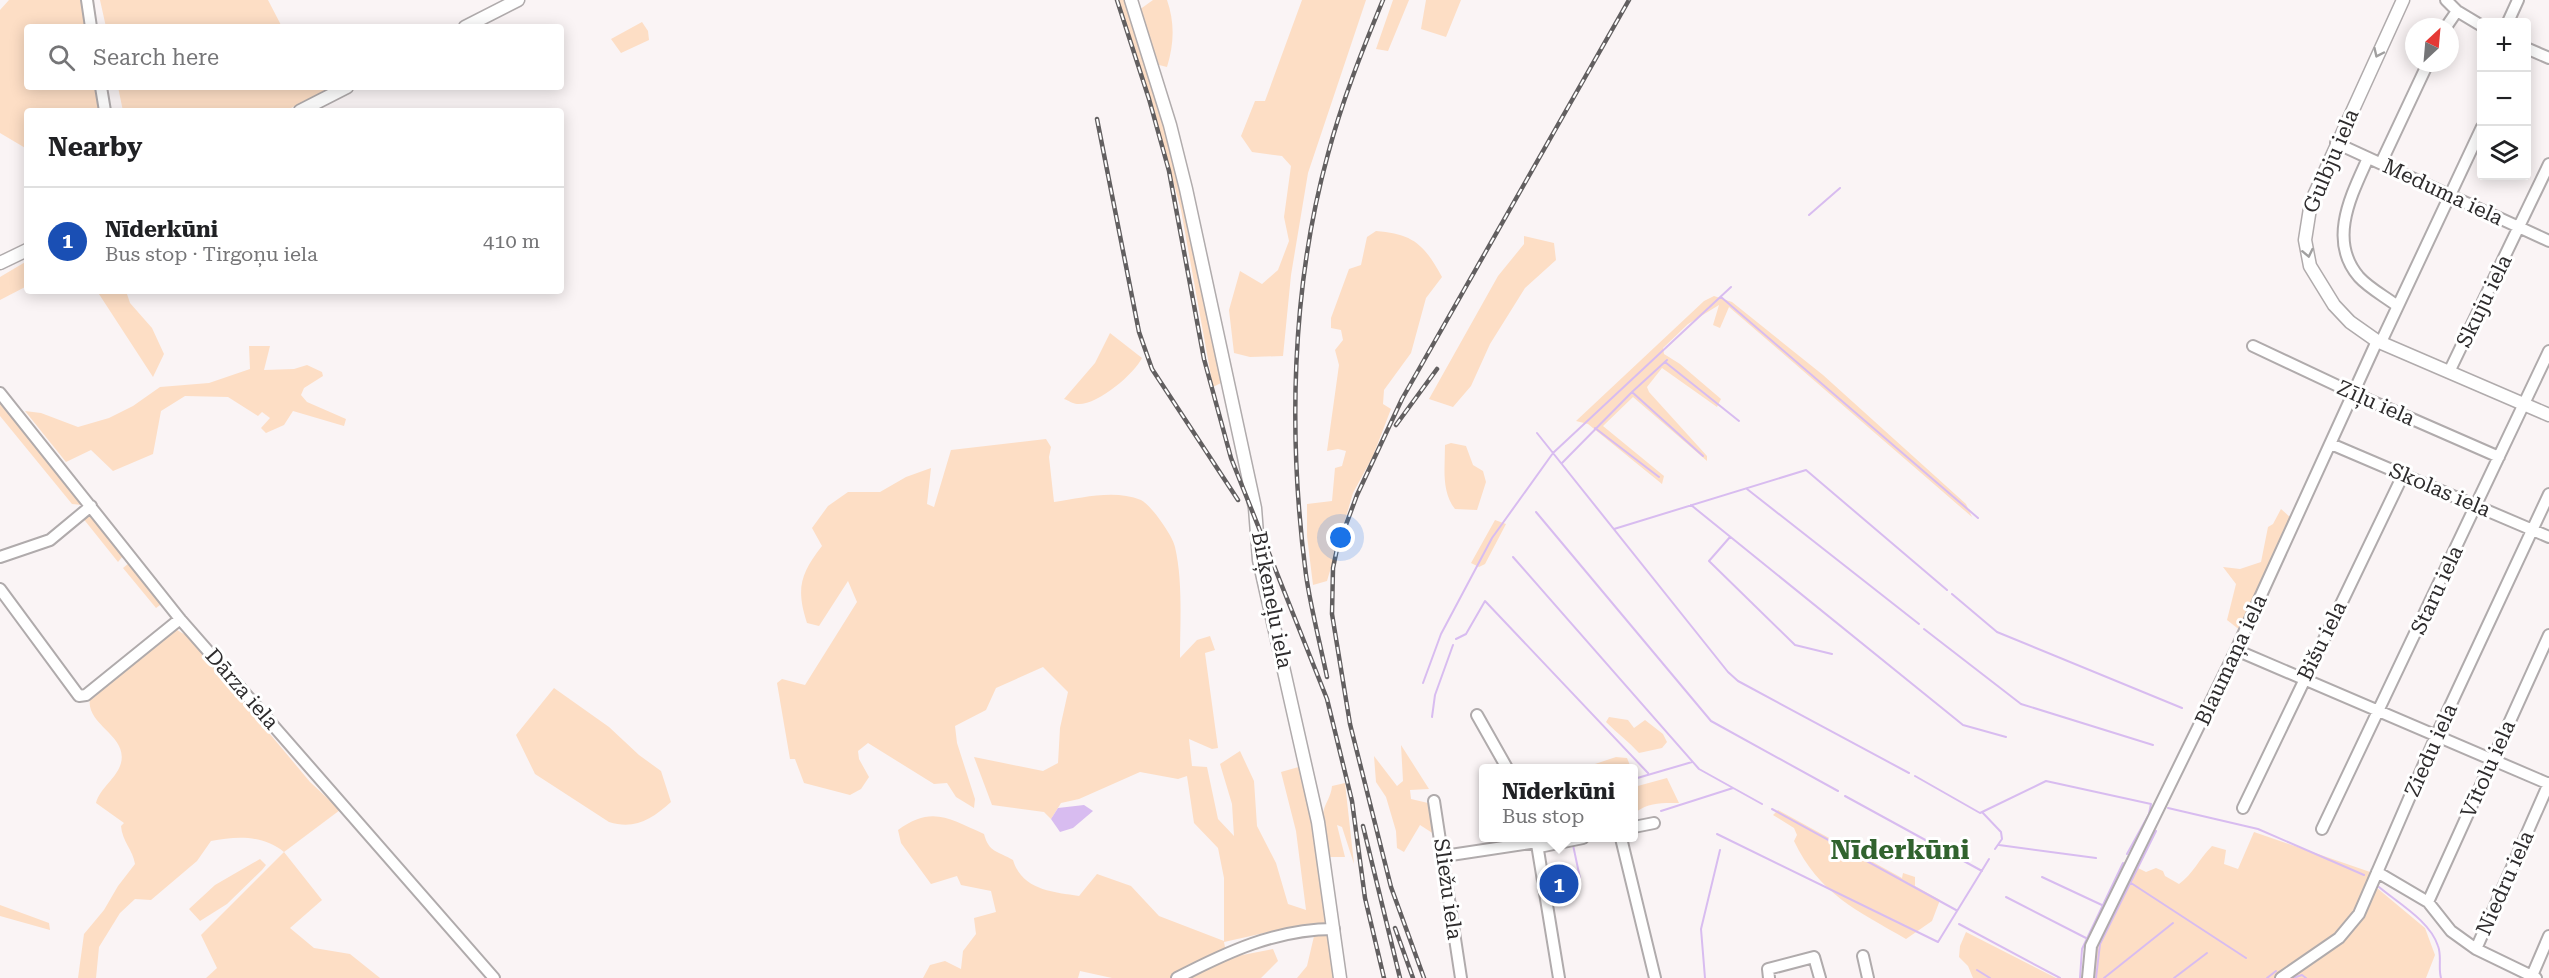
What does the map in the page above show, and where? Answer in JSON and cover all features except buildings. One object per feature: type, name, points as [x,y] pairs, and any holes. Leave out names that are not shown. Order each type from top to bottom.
[{"type":"main road","points":[[471,24],[518,0]]},
{"type":"main road","name":"Birķeneļu iela","points":[[1131,0],[1170,125],[1186,189],[1255,508],[1259,560],[1318,822],[1340,978]]},
{"type":"main road","name":"Gulbju iela","points":[[2403,0],[2311,202],[2305,240],[2310,266],[2324,292],[2350,322],[2379,341],[2549,415]]},
{"type":"main road","points":[[306,108],[341,90]]},
{"type":"main road","points":[[0,263],[24,251]]},
{"type":"street","points":[[87,0],[91,24]]},
{"type":"street","points":[[2446,0],[2457,11],[2477,24]]},
{"type":"street","points":[[2510,18],[2518,0]]},
{"type":"street","points":[[2452,18],[2457,11]]},
{"type":"street","points":[[2531,50],[2549,58]]},
{"type":"street","points":[[2381,164],[2424,72]]},
{"type":"street","points":[[102,90],[104,108]]},
{"type":"street","name":"Blaumaņa iela","points":[[2088,978],[2091,946],[2236,650],[2477,136]]},
{"type":"street","name":"Meduma iela","points":[[2336,143],[2549,241]]},
{"type":"street","points":[[2367,158],[2346,206],[2345,241],[2358,275],[2396,305]]},
{"type":"street","name":"Skuju iela","points":[[2449,372],[2549,164]]},
{"type":"street","name":"Zīļu iela","points":[[2253,345],[2355,394],[2499,457]]},
{"type":"street","name":"Staru iela","points":[[2322,829],[2549,351]]},
{"type":"street","name":"Dārza iela","points":[[0,393],[180,619],[494,978]]},
{"type":"street","name":"Skolas iela","points":[[2331,444],[2549,537]]},
{"type":"street","name":"Bišu iela","points":[[2243,808],[2403,475]]},
{"type":"street","name":"Ziedu iela","points":[[2281,978],[2349,929],[2359,914],[2437,734],[2549,494]]},
{"type":"street","points":[[0,557],[50,540],[91,506]]},
{"type":"street","points":[[0,590],[79,696],[86,695],[180,619]]},
{"type":"street","name":"Vītolu iela","points":[[2428,902],[2549,635]]},
{"type":"street","points":[[2236,650],[2380,709],[2549,784]]},
{"type":"street","points":[[1477,715],[1505,764]]},
{"type":"street","name":"Niedru iela","points":[[2476,949],[2549,784]]},
{"type":"street","name":"Sliežu iela","points":[[1434,801],[1461,978]]},
{"type":"street","points":[[1638,826],[1654,823]]},
{"type":"street","points":[[1444,856],[1537,842],[1559,978]]},
{"type":"street","points":[[1622,842],[1654,978]]},
{"type":"street","points":[[2377,872],[2428,902],[2451,931],[2476,949],[2533,977],[2549,936]]},
{"type":"street","points":[[1177,978],[1236,948],[1285,934],[1334,929]]},
{"type":"street","points":[[1863,956],[1868,978]]},
{"type":"street","points":[[1768,974],[1814,957],[1820,978]]},
{"type":"shaded area","points":[[9,0],[82,0],[86,24],[24,24],[24,90],[96,90],[99,108],[24,108],[24,147],[0,133],[0,10]]},
{"type":"shaded area","points":[[100,0],[268,0],[280,24],[105,24]]},
{"type":"shaded area","points":[[1119,0],[1127,0],[1182,187],[1221,383],[1213,387],[1181,210],[1152,103]]},
{"type":"shaded area","points":[[1153,0],[1167,0],[1171,17],[1172,42],[1167,67],[1159,65],[1139,10]]},
{"type":"shaded area","points":[[1302,0],[1366,0],[1308,173],[1291,275],[1283,356],[1250,357],[1234,353],[1229,310],[1240,271],[1262,284],[1278,270],[1289,241],[1284,217],[1291,166],[1282,156],[1252,152],[1241,136],[1255,101],[1265,101]]},
{"type":"shaded area","points":[[1393,0],[1409,0],[1388,51],[1376,49]]},
{"type":"shaded area","points":[[1426,0],[1461,0],[1446,37],[1421,29]]},
{"type":"shaded area","points":[[642,22],[648,31],[649,40],[621,53],[611,39]]},
{"type":"shaded area","points":[[119,90],[327,90],[291,108],[122,108]]},
{"type":"shaded area","points":[[1376,231],[1399,235],[1416,243],[1429,256],[1442,277],[1426,298],[1411,353],[1384,390],[1383,404],[1391,409],[1373,456],[1353,493],[1327,581],[1313,585],[1307,536],[1307,504],[1332,501],[1335,468],[1342,466],[1346,451],[1338,449],[1327,451],[1339,365],[1335,350],[1343,340],[1341,330],[1331,328],[1331,318],[1349,269],[1361,265],[1367,237]]},
{"type":"shaded area","points":[[1524,236],[1554,243],[1556,260],[1525,288],[1490,344],[1471,386],[1453,407],[1429,399],[1498,276],[1524,244]]},
{"type":"shaded area","points":[[24,263],[24,288],[0,300],[0,277]]},
{"type":"shaded area","points":[[99,294],[127,294],[130,303],[152,328],[164,354],[153,377]]},
{"type":"shaded area","points":[[1714,296],[1732,302],[1823,375],[1966,504],[1972,517],[1729,307],[1720,328],[1713,325],[1719,305],[1688,324],[1663,348],[1664,354],[1680,364],[1721,399],[1717,407],[1662,368],[1647,387],[1707,456],[1707,461],[1633,397],[1603,426],[1664,476],[1662,484],[1588,424],[1576,421],[1704,301]]},
{"type":"shaded area","points":[[1110,333],[1142,358],[1138,365],[1114,388],[1094,400],[1077,404],[1064,399],[1095,363]]},
{"type":"shaded area","points":[[249,346],[270,346],[264,370],[294,369],[307,365],[322,372],[323,376],[304,388],[301,395],[307,402],[346,419],[344,426],[293,411],[284,425],[266,433],[261,428],[270,418],[262,412],[258,416],[228,397],[185,396],[161,411],[153,454],[113,471],[91,450],[66,462],[25,411],[41,413],[78,427],[109,418],[133,406],[160,387],[209,383],[250,369]]},
{"type":"shaded area","points":[[0,403],[82,500],[82,505],[72,504],[0,416]]},
{"type":"shaded area","points":[[1046,439],[1051,447],[1049,457],[1054,502],[1098,495],[1131,497],[1141,500],[1150,508],[1170,536],[1178,560],[1181,602],[1180,658],[1197,640],[1210,636],[1215,650],[1205,653],[1218,748],[1212,749],[1189,739],[1192,766],[1207,767],[1218,819],[1234,836],[1232,804],[1220,764],[1240,751],[1254,781],[1257,826],[1276,863],[1288,904],[1306,910],[1296,831],[1281,772],[1302,766],[1329,925],[1282,929],[1224,942],[1227,958],[1273,949],[1278,961],[1261,978],[1112,978],[1080,971],[1078,978],[923,978],[930,965],[945,961],[961,969],[963,951],[976,934],[974,918],[996,912],[991,891],[961,885],[957,876],[931,884],[901,843],[898,830],[910,822],[931,816],[951,820],[984,834],[991,848],[1013,860],[1023,878],[1039,888],[1079,896],[1097,874],[1131,886],[1159,916],[1224,941],[1224,878],[1218,848],[1194,823],[1187,776],[1178,779],[1140,772],[1079,799],[1061,803],[1051,819],[1044,812],[992,805],[974,757],[1043,771],[1058,763],[1060,728],[1068,692],[1043,667],[996,688],[986,710],[955,726],[957,743],[975,799],[974,808],[956,797],[947,783],[934,784],[868,743],[858,751],[859,759],[869,777],[861,789],[850,795],[804,783],[795,759],[790,759],[777,683],[782,679],[805,685],[857,602],[848,581],[819,626],[807,623],[802,601],[802,582],[809,565],[822,546],[812,528],[828,506],[848,492],[880,492],[906,477],[931,468],[927,504],[934,507],[951,450]]},
{"type":"shaded area","points":[[1451,443],[1466,446],[1473,465],[1483,471],[1486,482],[1477,510],[1455,509],[1451,502],[1445,478],[1445,445]]},
{"type":"shaded area","points":[[2281,509],[2292,519],[2241,631],[2227,620],[2236,584],[2223,567],[2240,569],[2261,562],[2268,527],[2273,524]]},
{"type":"shaded area","points":[[90,510],[122,552],[122,557],[118,562],[82,517]]},
{"type":"shaded area","points":[[1495,520],[1506,524],[1485,564],[1479,567],[1471,563]]},
{"type":"shaded area","points":[[129,563],[163,603],[156,608],[123,568]]},
{"type":"shaded area","points":[[177,630],[189,637],[310,782],[340,810],[284,852],[267,842],[249,838],[211,841],[197,861],[151,900],[135,899],[120,913],[99,947],[96,978],[78,978],[84,934],[104,910],[118,886],[135,864],[122,831],[121,826],[124,823],[96,803],[119,768],[121,753],[113,737],[94,716],[90,707],[90,698]]},
{"type":"shaded area","points":[[554,688],[609,727],[639,755],[661,771],[671,802],[643,821],[627,825],[618,824],[609,822],[535,774],[516,735]]},
{"type":"shaded area","points":[[1609,717],[1628,720],[1634,728],[1645,720],[1663,734],[1667,742],[1662,748],[1639,753],[1606,722]]},
{"type":"shaded area","points":[[1401,745],[1429,789],[1410,790],[1411,799],[1428,803],[1437,836],[1420,825],[1404,852],[1397,848],[1396,831],[1386,797],[1376,782],[1374,756],[1397,786],[1403,781]]},
{"type":"shaded area","points":[[1616,757],[1627,758],[1629,764],[1595,764]]},
{"type":"shaded area","points":[[1667,778],[1679,803],[1656,804],[1638,811],[1638,786]]},
{"type":"shaded area","points":[[1345,783],[1354,864],[1342,827],[1337,825],[1345,857],[1328,857],[1323,829],[1323,813],[1332,786]]},
{"type":"shaded area","points":[[1084,805],[1093,811],[1073,828],[1060,832],[1051,819],[1058,808]]},
{"type":"shaded area","points":[[1778,810],[1902,878],[1903,873],[1915,877],[1915,886],[1940,900],[1932,921],[1906,939],[1856,910],[1815,875],[1794,841],[1797,835],[1794,828],[1773,815]]},
{"type":"shaded area","points":[[2254,832],[2373,873],[2350,918],[2332,940],[2275,978],[2093,978],[2093,956],[2134,866],[2146,872],[2156,868],[2179,884],[2212,846],[2226,850],[2224,864],[2238,869]]},
{"type":"shaded area","points":[[284,852],[322,900],[290,928],[314,948],[350,954],[380,978],[206,978],[217,968],[201,935]]},
{"type":"shaded area","points":[[260,859],[266,865],[227,904],[200,921],[189,909],[215,885]]},
{"type":"shaded area","points":[[2373,888],[2377,888],[2425,928],[2435,955],[2426,978],[2286,978],[2337,945],[2360,922]]},
{"type":"shaded area","points":[[0,905],[49,923],[50,930],[0,916]]},
{"type":"shaded area","points":[[1315,932],[1331,935],[1336,978],[1297,978],[1307,966]]},
{"type":"shaded area","points":[[1966,932],[2056,978],[1973,978],[1968,966],[1959,957],[1960,946]]},
{"type":"waterway","points":[[1809,215],[1840,188]]},
{"type":"waterway","points":[[1423,683],[1441,634],[1492,538],[1553,453],[1731,287]]},
{"type":"waterway","points":[[1721,297],[1978,518]]},
{"type":"waterway","points":[[1562,463],[1667,360]]},
{"type":"waterway","points":[[1665,362],[1739,421]]},
{"type":"waterway","points":[[1632,392],[1703,456]]},
{"type":"waterway","points":[[1595,428],[1659,477]]},
{"type":"waterway","points":[[1537,433],[1728,672],[1738,681],[1909,773]]},
{"type":"waterway","points":[[1614,529],[1806,470],[1947,590]]},
{"type":"waterway","points":[[1747,489],[1919,624]]},
{"type":"waterway","points":[[1691,505],[1963,725],[2006,737]]},
{"type":"waterway","points":[[1536,512],[1711,721],[1838,791]]},
{"type":"waterway","points":[[1730,537],[1709,561],[1795,645],[1832,654]]},
{"type":"waterway","points":[[1513,557],[1699,769],[1762,804]]},
{"type":"waterway","points":[[1952,594],[1997,632],[2182,708]]},
{"type":"waterway","points":[[1456,639],[1466,634],[1485,601],[1648,773]]},
{"type":"waterway","points":[[1924,629],[2021,704],[2153,745]]},
{"type":"waterway","points":[[1432,717],[1435,695],[1453,645]]},
{"type":"waterway","points":[[1638,778],[1692,762]]},
{"type":"waterway","points":[[1915,776],[1980,813],[2046,781],[2151,804],[2149,814],[2127,854]]},
{"type":"waterway","points":[[1661,811],[1733,788]]},
{"type":"waterway","points":[[1845,796],[1982,871]]},
{"type":"waterway","points":[[2168,808],[2258,829],[2364,875]]},
{"type":"waterway","points":[[1772,809],[1956,910]]},
{"type":"waterway","points":[[1982,812],[2001,832],[2002,839],[1995,849]]},
{"type":"waterway","points":[[2096,978],[2100,944],[2156,831]]},
{"type":"waterway","points":[[1717,834],[1938,942],[1989,859]]},
{"type":"waterway","points":[[1573,845],[1580,878],[1577,885]]},
{"type":"waterway","points":[[1999,845],[2096,858]]},
{"type":"waterway","points":[[1705,978],[1701,929],[1720,850]]},
{"type":"waterway","points":[[2080,978],[2082,949],[2123,863]]},
{"type":"waterway","points":[[2042,877],[2104,906]]},
{"type":"waterway","points":[[2131,883],[2246,958]]},
{"type":"waterway","points":[[2379,887],[2428,928],[2439,950],[2441,978]]},
{"type":"waterway","points":[[2006,897],[2086,938]]},
{"type":"waterway","points":[[2104,978],[2173,923]]},
{"type":"waterway","points":[[1959,924],[2060,978]]},
{"type":"waterway","points":[[2174,978],[2207,953]]},
{"type":"waterway","points":[[1977,970],[1990,978]]},
{"type":"waterway","points":[[2267,978],[2276,971]]},
{"type":"waterway","points":[[2293,978],[2302,975],[2306,978]]},
{"type":"railway","points":[[1117,0],[1149,99],[1169,171],[1204,359],[1231,458],[1327,699],[1352,801],[1365,898],[1384,978]]},
{"type":"railway","points":[[1327,677],[1308,588],[1300,523],[1295,417],[1300,310],[1306,257],[1328,154],[1346,95],[1383,0]]},
{"type":"railway","points":[[1424,978],[1391,887],[1350,724],[1332,614],[1333,568],[1337,549],[1357,495],[1402,399],[1629,0]]},
{"type":"railway","points":[[1097,119],[1139,332],[1152,369],[1238,500]]},
{"type":"railway","points":[[1396,425],[1437,369]]},
{"type":"railway","points":[[1363,826],[1400,978]]},
{"type":"railway","points":[[1395,928],[1413,978]]},
{"type":"place","name":"Nīderkūni","points":[[1559,884]]},
{"type":"district","name":"Nīderkūni","points":[[1900,850]]}]
